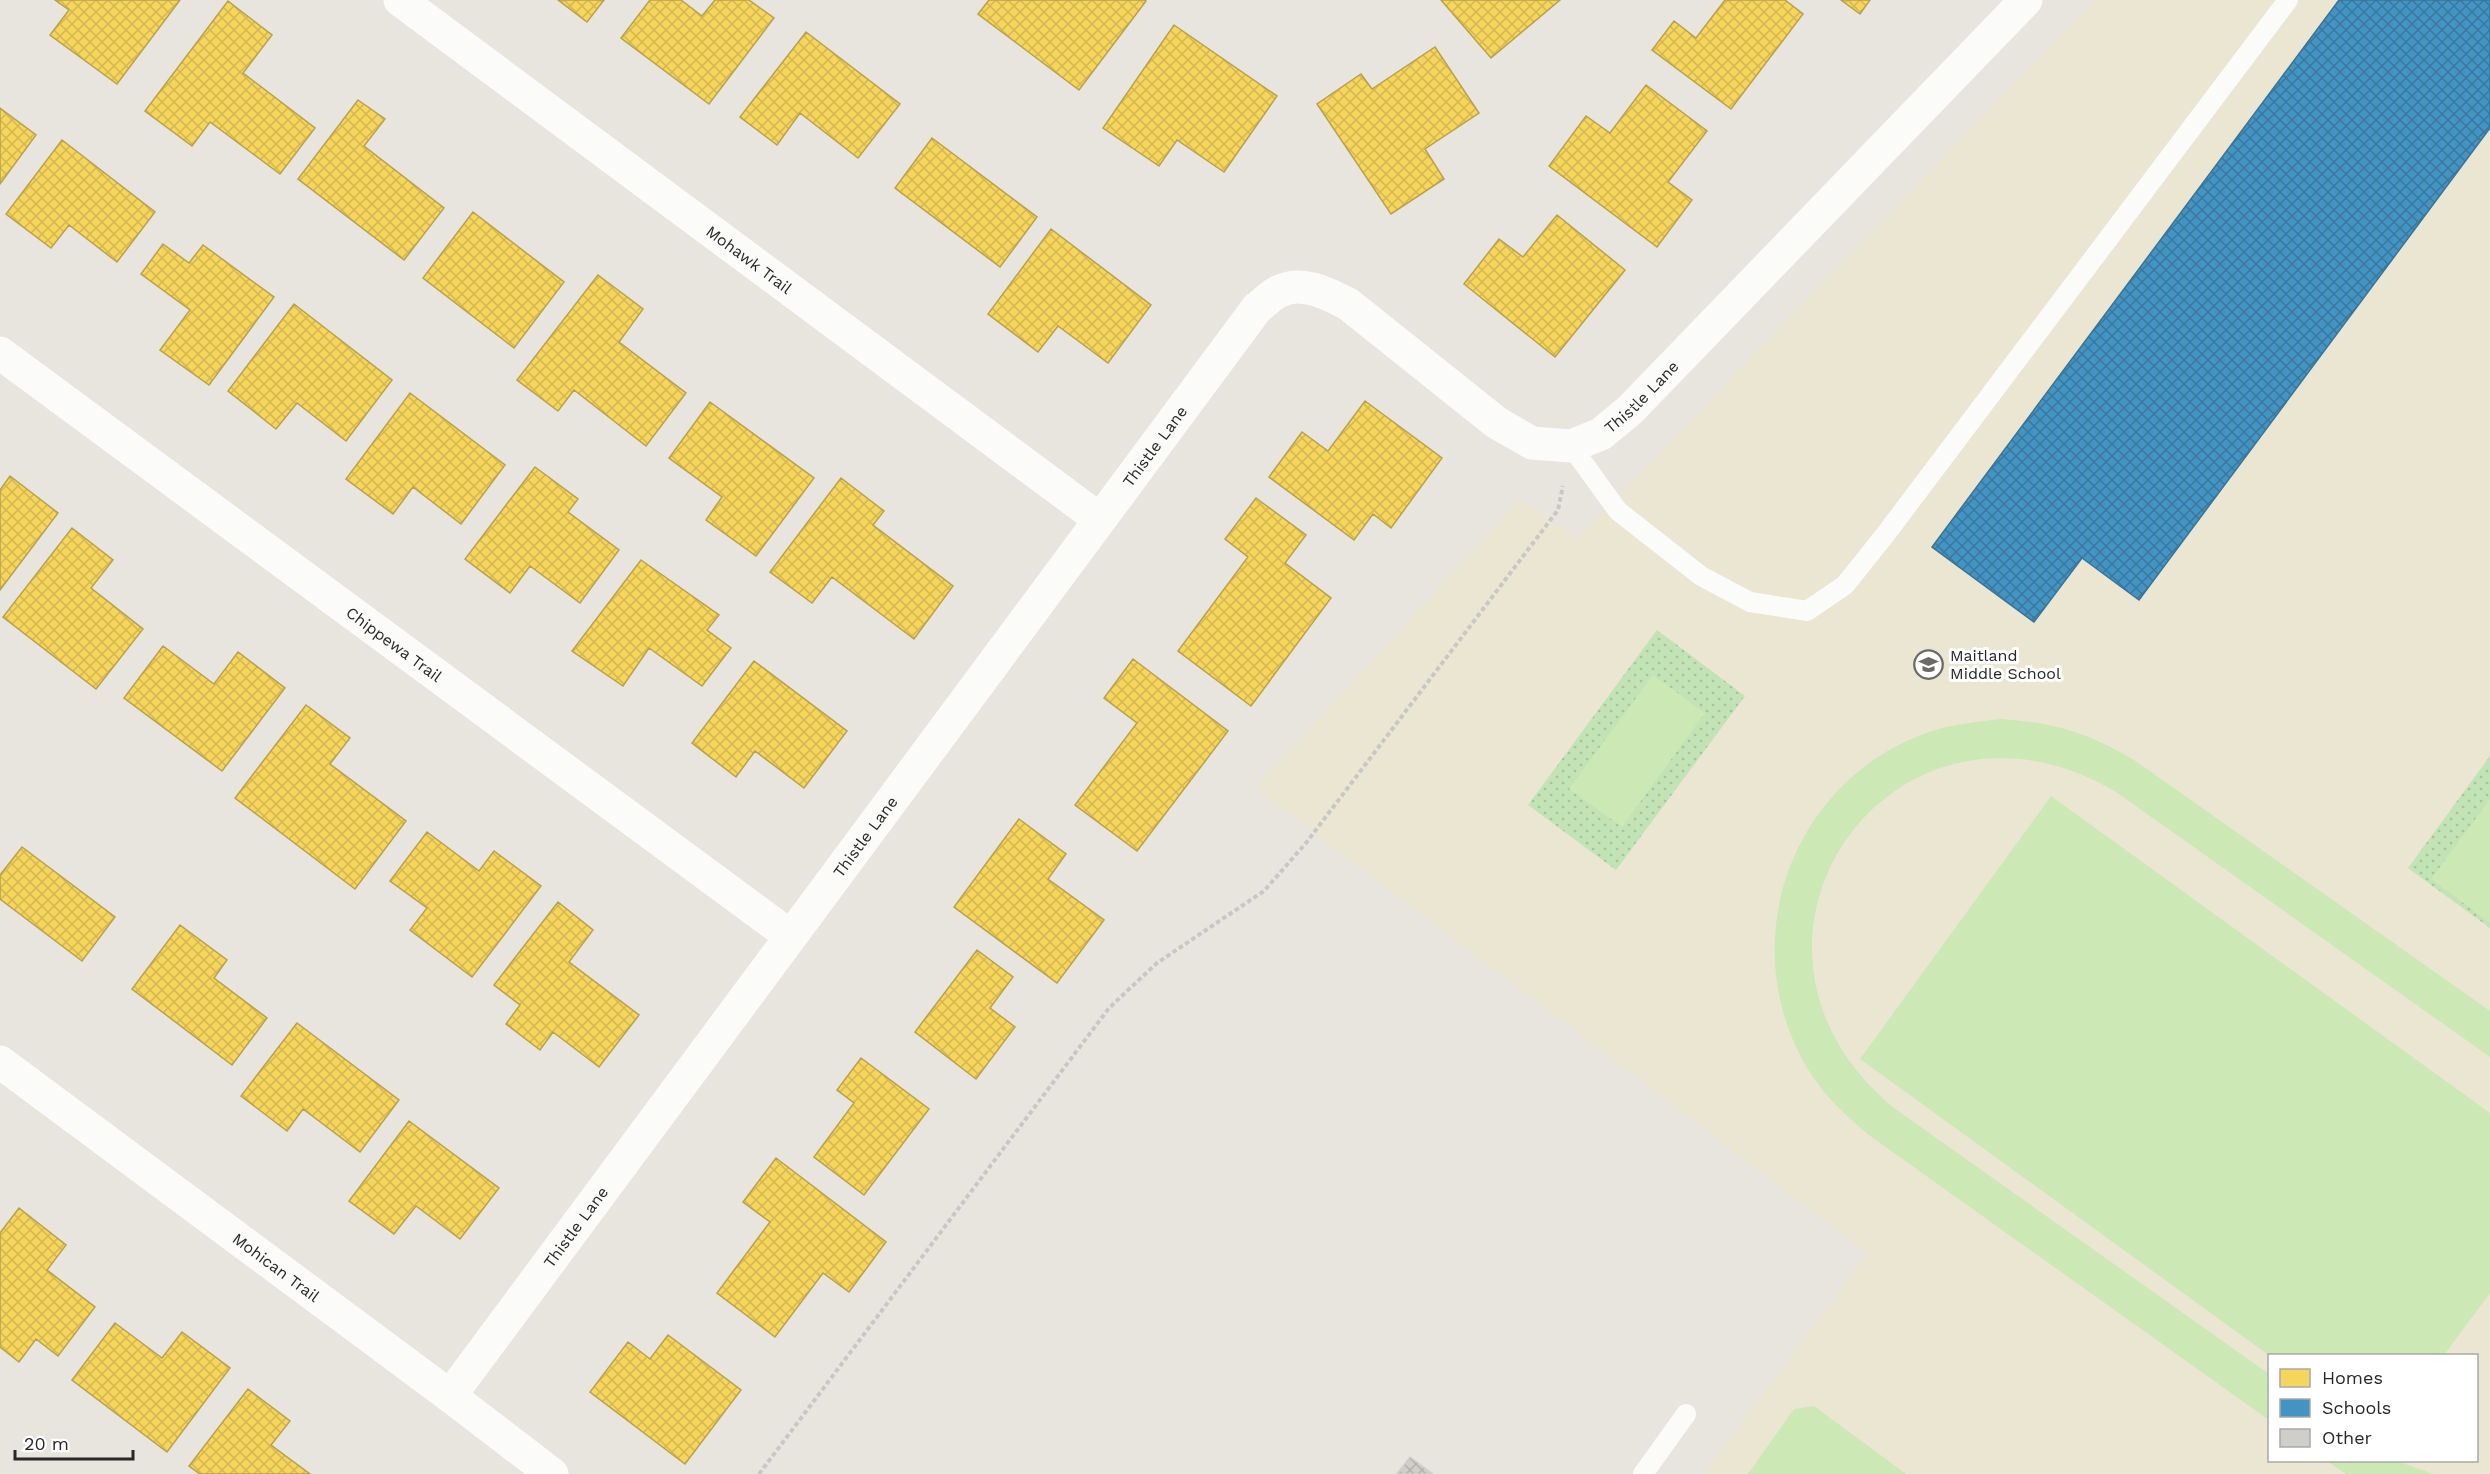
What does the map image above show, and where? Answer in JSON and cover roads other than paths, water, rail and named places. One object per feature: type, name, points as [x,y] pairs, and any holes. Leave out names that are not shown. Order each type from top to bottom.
[{"type":"street","name":"Mohawk Trail","points":[[400,0],[1099,519]]},
{"type":"street","name":"Thistle Lane","points":[[450,1396],[1257,308],[1280,291],[1296,287],[1322,291],[1348,304],[1497,423],[1532,443],[1571,446],[1600,434],[1629,410],[2026,0]]},
{"type":"street","name":"Chippewa Trail","points":[[0,353],[790,936]]},
{"type":"street","name":"Mohican Trail","points":[[0,1062],[552,1474]]},
{"type":"lane","points":[[1571,446],[1618,511],[1701,576],[1750,602],[1808,610],[1845,585],[1885,535],[2288,0]]},
{"type":"lane","points":[[1643,1474],[1686,1414]]},
{"type":"place","name":"Maitland Middle School","points":[[1929,664]]}]
